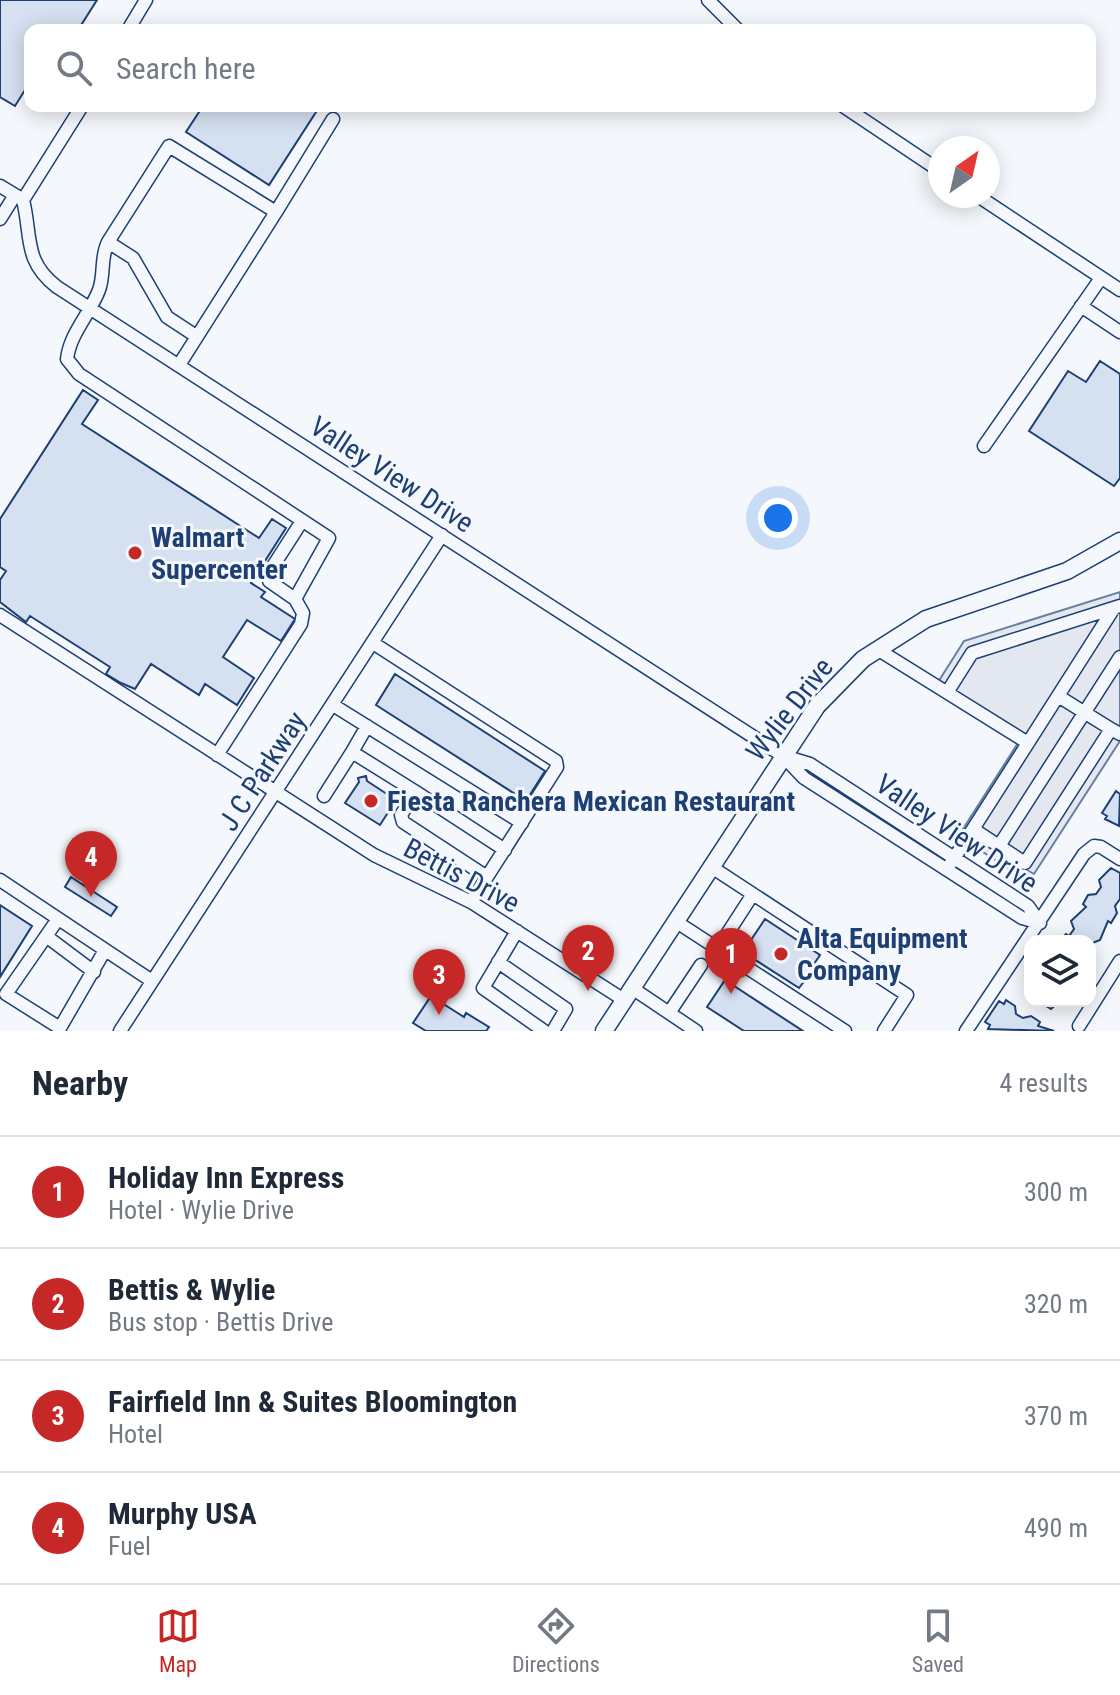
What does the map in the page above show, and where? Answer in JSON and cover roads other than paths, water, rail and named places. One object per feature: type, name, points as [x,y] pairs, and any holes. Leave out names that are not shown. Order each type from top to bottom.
[{"type":"main road","name":"Wylie Drive","points":[[604,1031],[783,756],[832,688],[877,649],[926,619],[1067,571],[1120,541]]},
{"type":"street","points":[[132,24],[146,0]]},
{"type":"street","points":[[708,0],[732,24]]},
{"type":"street","points":[[0,219],[19,198],[78,112]]},
{"type":"street","points":[[852,112],[928,163]]},
{"type":"street","points":[[179,365],[333,119]]},
{"type":"street","points":[[276,212],[169,146],[108,242],[102,255],[100,288],[68,347],[67,359],[79,374],[329,538],[330,543],[295,599]]},
{"type":"street","points":[[0,186],[19,198]]},
{"type":"street","name":"Valley View Drive","points":[[19,198],[28,245],[37,266],[48,280],[783,756],[804,778],[1022,918],[1040,923]]},
{"type":"street","points":[[996,208],[1120,290]]},
{"type":"street","points":[[108,242],[133,258],[167,317],[196,336]]},
{"type":"street","points":[[984,446],[1101,278]]},
{"type":"street","points":[[1081,306],[1120,332]]},
{"type":"street","points":[[217,755],[301,624],[303,613],[295,599],[269,581],[268,574],[302,521]]},
{"type":"street","name":"J C Parkway","points":[[120,1031],[442,535]]},
{"type":"street","points":[[948,691],[972,653],[1117,607]]},
{"type":"street","points":[[947,870],[1117,607]]},
{"type":"street","name":"Bettis Drive","points":[[0,615],[374,855],[471,902],[696,1031]]},
{"type":"street","points":[[373,643],[556,761],[557,767],[471,902]]},
{"type":"street","points":[[877,649],[1028,743]]},
{"type":"street","points":[[999,846],[1120,657]]},
{"type":"street","points":[[973,829],[1025,863],[1115,732],[1058,696]]},
{"type":"street","points":[[333,705],[522,823]]},
{"type":"street","points":[[324,796],[367,726]]},
{"type":"street","points":[[352,752],[505,850]]},
{"type":"street","name":"Valley View Drive","points":[[783,756],[810,764],[1028,906],[1040,923]]},
{"type":"street","points":[[416,792],[401,815],[403,822],[487,877]]},
{"type":"street","points":[[966,1031],[1088,850],[1101,847],[1120,859]]},
{"type":"street","points":[[710,866],[907,995],[884,1031]]},
{"type":"street","points":[[0,880],[152,981]]},
{"type":"street","points":[[718,948],[753,894]]},
{"type":"street","points":[[58,919],[6,994],[60,1028],[105,950]]},
{"type":"street","points":[[675,921],[845,1031]]},
{"type":"street","points":[[517,931],[484,991],[544,1031]]},
{"type":"street","points":[[46,936],[94,972]]},
{"type":"street","points":[[1079,1026],[1120,961]]},
{"type":"street","points":[[498,962],[566,1009],[553,1031]]},
{"type":"street","points":[[669,1013],[701,965]]},
{"type":"place","name":"Walmart Supercenter","points":[[135,553]]},
{"type":"place","name":"Fiesta Ranchera Mexican Restaurant","points":[[371,801]]},
{"type":"place","name":"Murphy USA","points":[[91,897]]},
{"type":"place","name":"Alta Equipment Company","points":[[781,954]]},
{"type":"place","name":"Bettis & Wylie","points":[[588,991]]},
{"type":"place","name":"Holiday Inn Express","points":[[731,994]]},
{"type":"place","name":"Fairfield Inn & Suites Bloomington","points":[[439,1015]]}]
